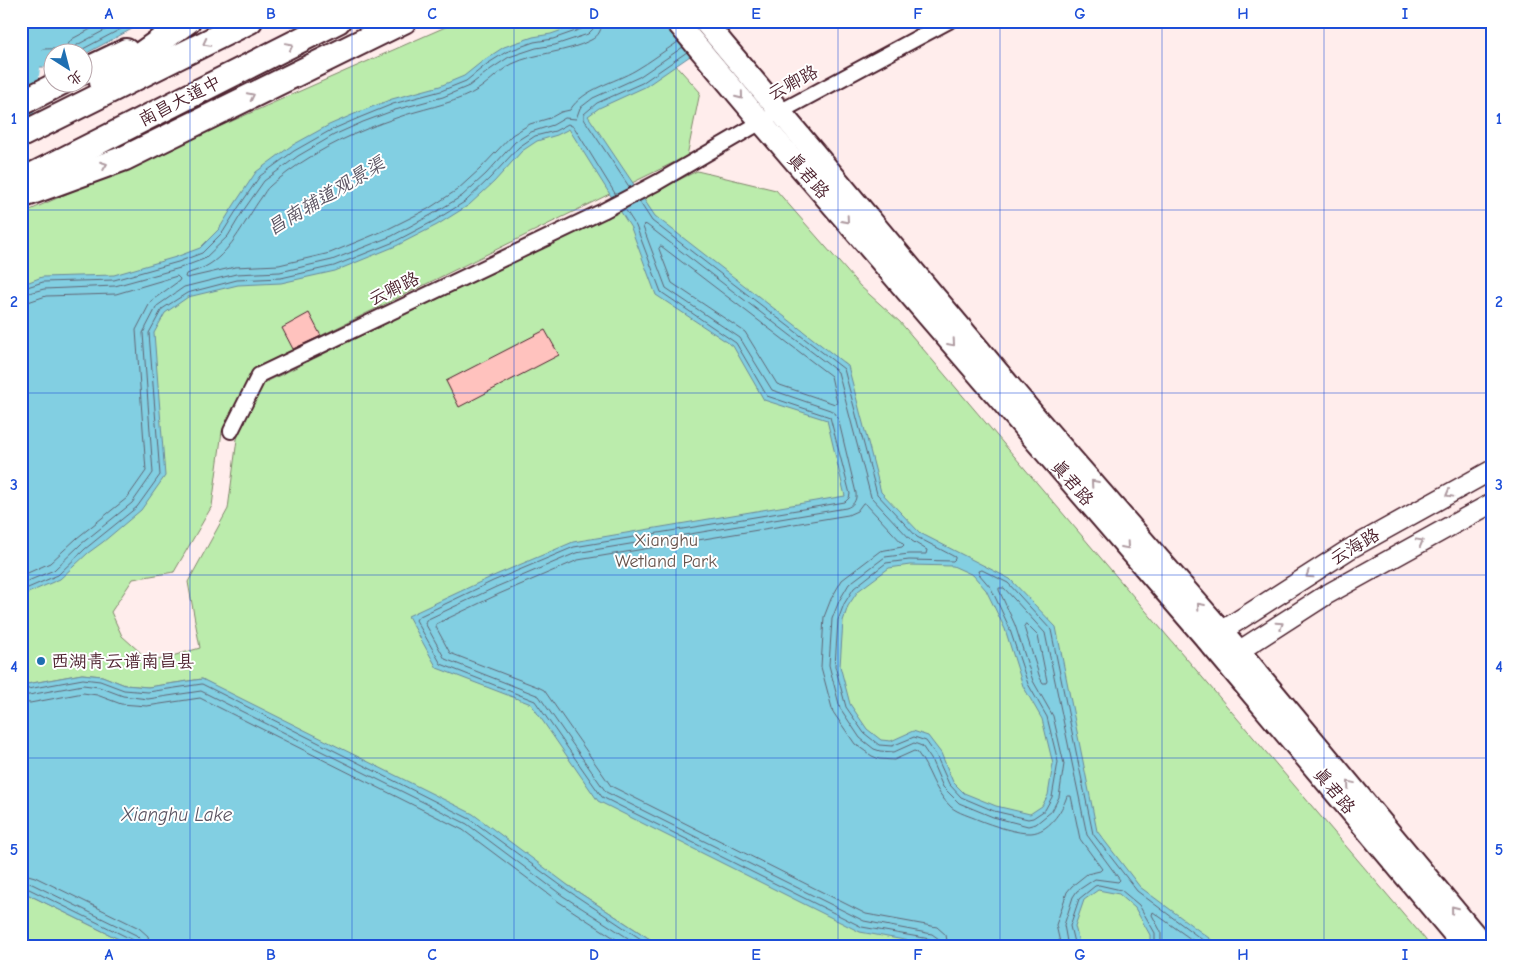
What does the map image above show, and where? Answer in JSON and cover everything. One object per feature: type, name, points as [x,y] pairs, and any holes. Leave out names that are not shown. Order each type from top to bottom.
[{"type":"highway","points":[[92,67],[187,21]]},
{"type":"highway","points":[[29,131],[187,21]]},
{"type":"highway","points":[[29,131],[250,21]]},
{"type":"highway","name":"南昌大道中","points":[[21,181],[59,172],[338,21]]},
{"type":"highway","points":[[21,196],[59,172],[124,158],[404,21]]},
{"type":"highway","points":[[21,103],[42,92]]},
{"type":"main road","name":"真君路","points":[[676,21],[716,52],[780,112],[1039,421],[1239,651],[1485,947]]},
{"type":"main road","name":"真君路","points":[[704,21],[716,52],[761,122],[1208,641],[1465,947]]},
{"type":"street","name":"云卿路","points":[[231,431],[259,375],[658,182],[761,122],[949,21]]},
{"type":"street","name":"云海路","points":[[1222,631],[1348,550],[1492,470]]},
{"type":"street","name":"云海路","points":[[1239,651],[1326,595],[1492,503]]},
{"type":"green space","name":"Xianghu Wetland Park","points":[[459,21],[636,21],[700,92],[687,156],[257,367],[222,431],[212,506],[174,572],[133,579],[111,612],[122,636],[151,662],[200,648],[188,582],[228,509],[237,439],[254,388],[697,171],[776,190],[860,286],[900,322],[1430,947],[662,947],[569,886],[202,679],[148,687],[125,685],[102,676],[82,674],[27,684],[21,683],[21,214]]},
{"type":"green space","points":[[21,891],[135,947],[21,947]]},
{"type":"water","points":[[21,21],[147,21],[92,50],[92,42],[42,42],[42,67],[32,66],[21,59]]},
{"type":"water","name":"昌南辅道观景渠","points":[[588,21],[741,21],[645,87],[599,108],[588,116],[655,216],[848,366],[881,492],[920,533],[1010,579],[1056,627],[1097,831],[1140,887],[1219,947],[1150,947],[1150,935],[1135,908],[1119,894],[1098,890],[1084,900],[1075,926],[1080,947],[943,947],[860,932],[598,801],[531,704],[437,668],[408,616],[491,577],[573,542],[845,496],[827,420],[764,400],[733,346],[656,295],[631,228],[569,129],[537,141],[522,151],[494,182],[469,205],[437,225],[396,246],[335,271],[281,283],[238,285],[188,297],[165,313],[154,333],[165,476],[141,510],[88,553],[60,579],[21,596],[21,285],[42,277],[114,275],[200,248],[219,229],[256,172],[291,146],[329,125],[359,112],[392,99],[440,86],[464,76],[504,47],[533,37],[551,34]],"holes":[[[910,565],[953,566],[973,575],[986,590],[1005,629],[1023,686],[1042,719],[1053,764],[1048,795],[1042,806],[1030,814],[996,806],[964,793],[953,782],[941,753],[928,736],[913,731],[891,741],[881,740],[867,729],[850,704],[840,666],[843,621],[848,606],[858,591],[889,568]]]},
{"type":"water","name":"Xianghu Lake","points":[[82,674],[102,676],[125,685],[148,687],[202,679],[473,814],[569,886],[662,947],[135,947],[21,891],[21,683],[27,684]]},
{"type":"building","points":[[309,313],[321,336],[293,349],[282,328]]},
{"type":"building","points":[[545,330],[559,355],[459,407],[446,381]]},
{"type":"waterway","points":[[21,122],[34,21]]},
{"type":"place","name":"西湖青云谱南昌县","points":[[41,661]]}]
